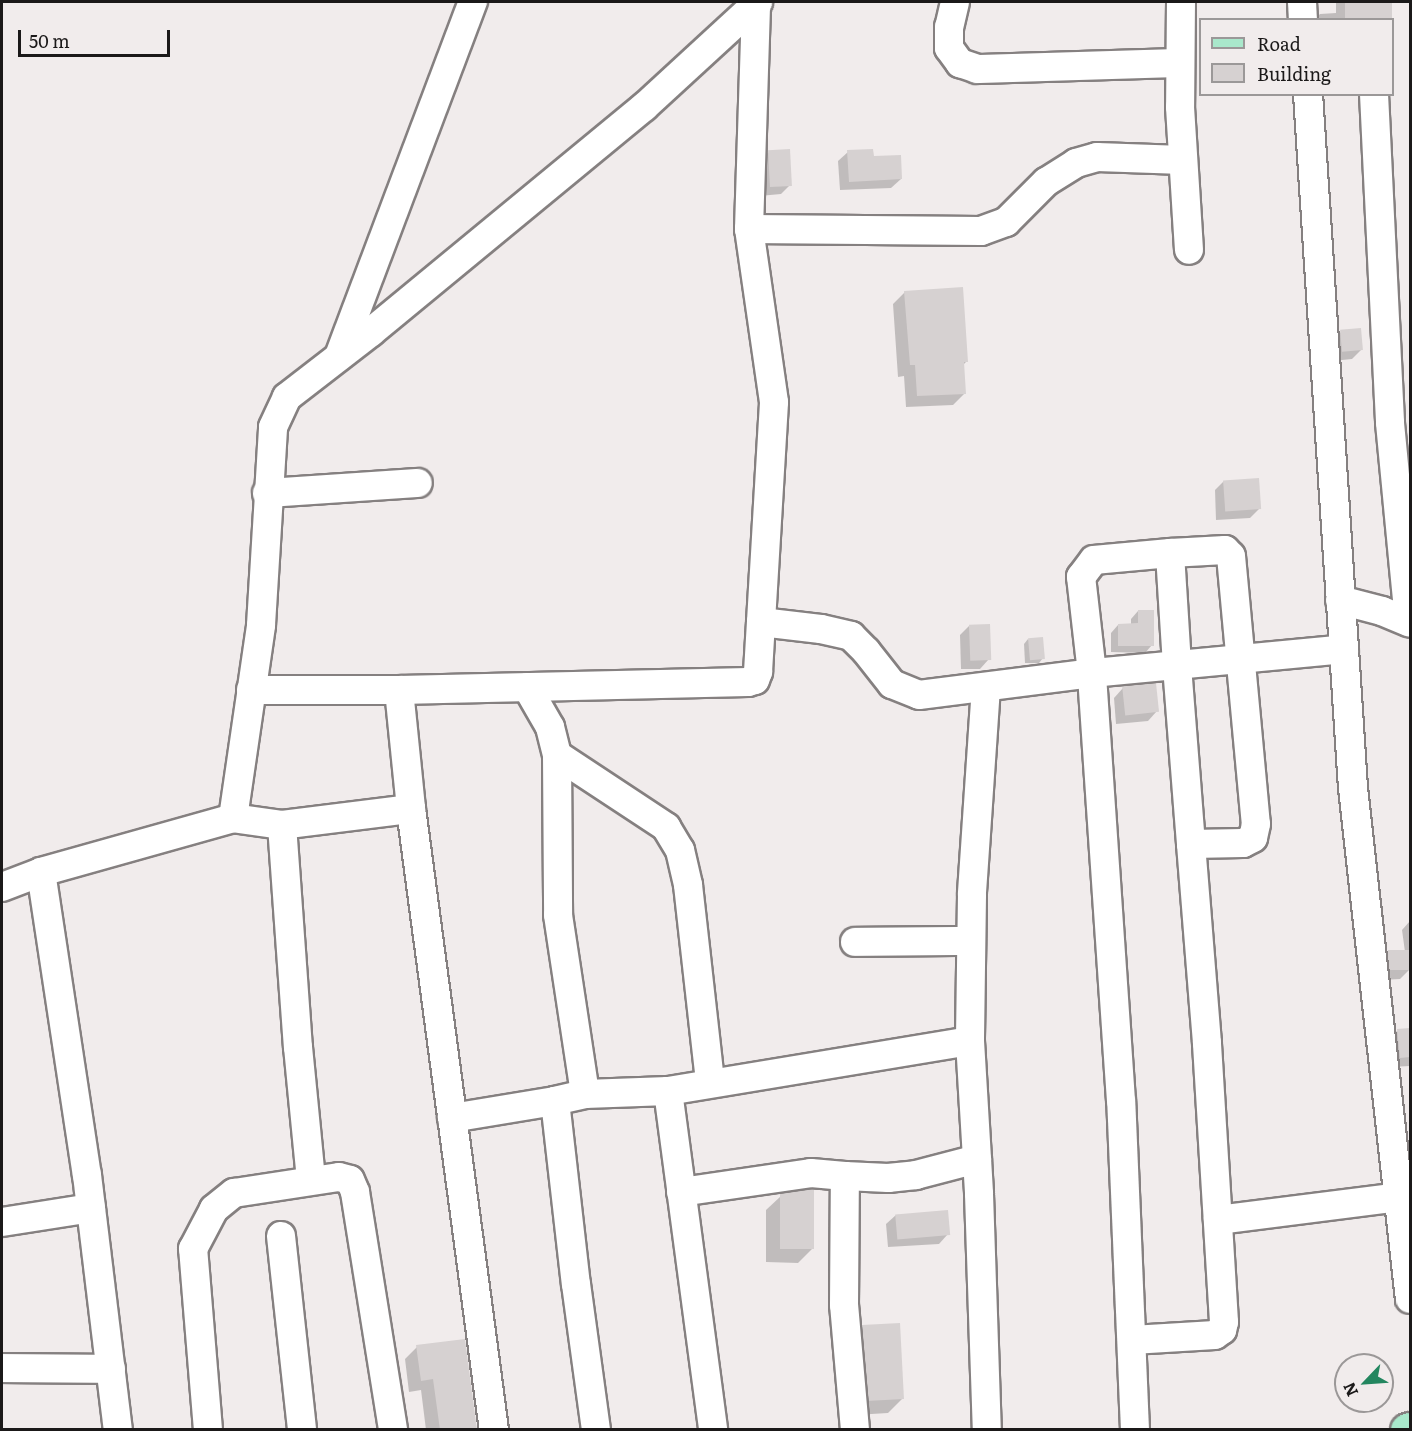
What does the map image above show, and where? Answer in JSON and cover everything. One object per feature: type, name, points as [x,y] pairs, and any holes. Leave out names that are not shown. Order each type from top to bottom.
[{"type":"street","points":[[339,357],[472,2]]},
{"type":"street","points":[[955,2],[949,27],[949,48],[960,63],[977,69],[1180,63]]},
{"type":"street","points":[[1181,2],[1183,160],[1189,250]]},
{"type":"street","points":[[1302,2],[1303,18]]},
{"type":"street","points":[[233,818],[261,625],[267,493],[273,427],[287,397],[644,107],[757,3]]},
{"type":"street","points":[[251,690],[399,690],[748,682],[755,680],[758,672],[774,402],[749,229],[757,3]]},
{"type":"street","points":[[1308,96],[1353,788],[1410,1299]]},
{"type":"street","points":[[1340,600],[1410,623],[1390,423],[1374,96]]},
{"type":"street","points":[[749,229],[981,231],[1006,222],[1046,182],[1076,164],[1097,157],[1183,160]]},
{"type":"street","points":[[267,493],[418,483]]},
{"type":"street","points":[[1136,1430],[1121,1101],[1092,673],[1081,577],[1094,560],[1226,550],[1231,556],[1256,824],[1253,838],[1243,843],[1191,844]]},
{"type":"street","points":[[1132,1340],[1215,1335],[1222,1330],[1224,1322],[1170,553]]},
{"type":"street","points":[[761,622],[821,629],[851,636],[892,684],[908,693],[933,695],[1092,673],[1344,650]]},
{"type":"street","points":[[527,687],[550,727],[557,756],[558,915],[585,1094]]},
{"type":"street","points":[[986,687],[971,940],[970,1041],[977,1159],[987,1430]]},
{"type":"street","points":[[399,690],[411,809],[494,1430]]},
{"type":"street","points":[[557,756],[666,827],[680,850],[688,885],[710,1082]]},
{"type":"street","points":[[2,887],[41,872],[233,818],[282,825],[411,809]]},
{"type":"street","points":[[282,825],[295,1013],[311,1180]]},
{"type":"street","points":[[41,872],[91,1208],[118,1430]]},
{"type":"street","points":[[855,942],[971,940]]},
{"type":"street","points":[[452,1118],[585,1094],[668,1091],[710,1082],[970,1041]]},
{"type":"street","points":[[668,1091],[713,1430]]},
{"type":"street","points":[[555,1101],[596,1430]]},
{"type":"street","points":[[681,1192],[811,1173],[888,1178],[916,1175],[977,1159]]},
{"type":"street","points":[[208,1430],[193,1249],[214,1209],[234,1193],[339,1176],[350,1180],[355,1192],[393,1430]]},
{"type":"street","points":[[845,1176],[844,1305],[855,1430]]},
{"type":"street","points":[[1218,1220],[1400,1197]]},
{"type":"street","points":[[2,1222],[91,1208]]},
{"type":"street","points":[[281,1236],[302,1430]]},
{"type":"street","points":[[2,1368],[111,1369]]},
{"type":"building","points":[[1345,2],[1392,2],[1392,18],[1345,18]]},
{"type":"building","points":[[790,149],[792,186],[770,187],[768,150]]},
{"type":"building","points":[[873,149],[874,156],[901,155],[902,179],[849,182],[847,150]]},
{"type":"building","points":[[963,287],[968,362],[964,362],[966,394],[917,396],[915,365],[910,365],[904,291]]},
{"type":"building","points":[[1361,328],[1363,350],[1342,352],[1340,330]]},
{"type":"building","points":[[1259,478],[1261,509],[1225,511],[1223,481]]},
{"type":"building","points":[[1138,610],[1154,610],[1154,646],[1118,646],[1118,624],[1138,623]]},
{"type":"building","points":[[990,624],[991,660],[970,661],[969,625]]},
{"type":"building","points":[[1043,637],[1045,659],[1030,660],[1028,638]]},
{"type":"building","points":[[1156,683],[1159,712],[1125,715],[1122,687]]},
{"type":"building","points":[[1388,950],[1410,950],[1410,970],[1388,970]]},
{"type":"building","points":[[1410,1028],[1410,1057],[1400,1058],[1397,1029]]},
{"type":"building","points":[[780,1190],[814,1190],[814,1249],[780,1249]]},
{"type":"building","points":[[948,1210],[950,1235],[897,1240],[895,1215]]},
{"type":"building","points":[[900,1323],[904,1399],[866,1401],[862,1325]]},
{"type":"building","points":[[465,1339],[477,1430],[440,1430],[433,1379],[421,1381],[416,1345]]}]
